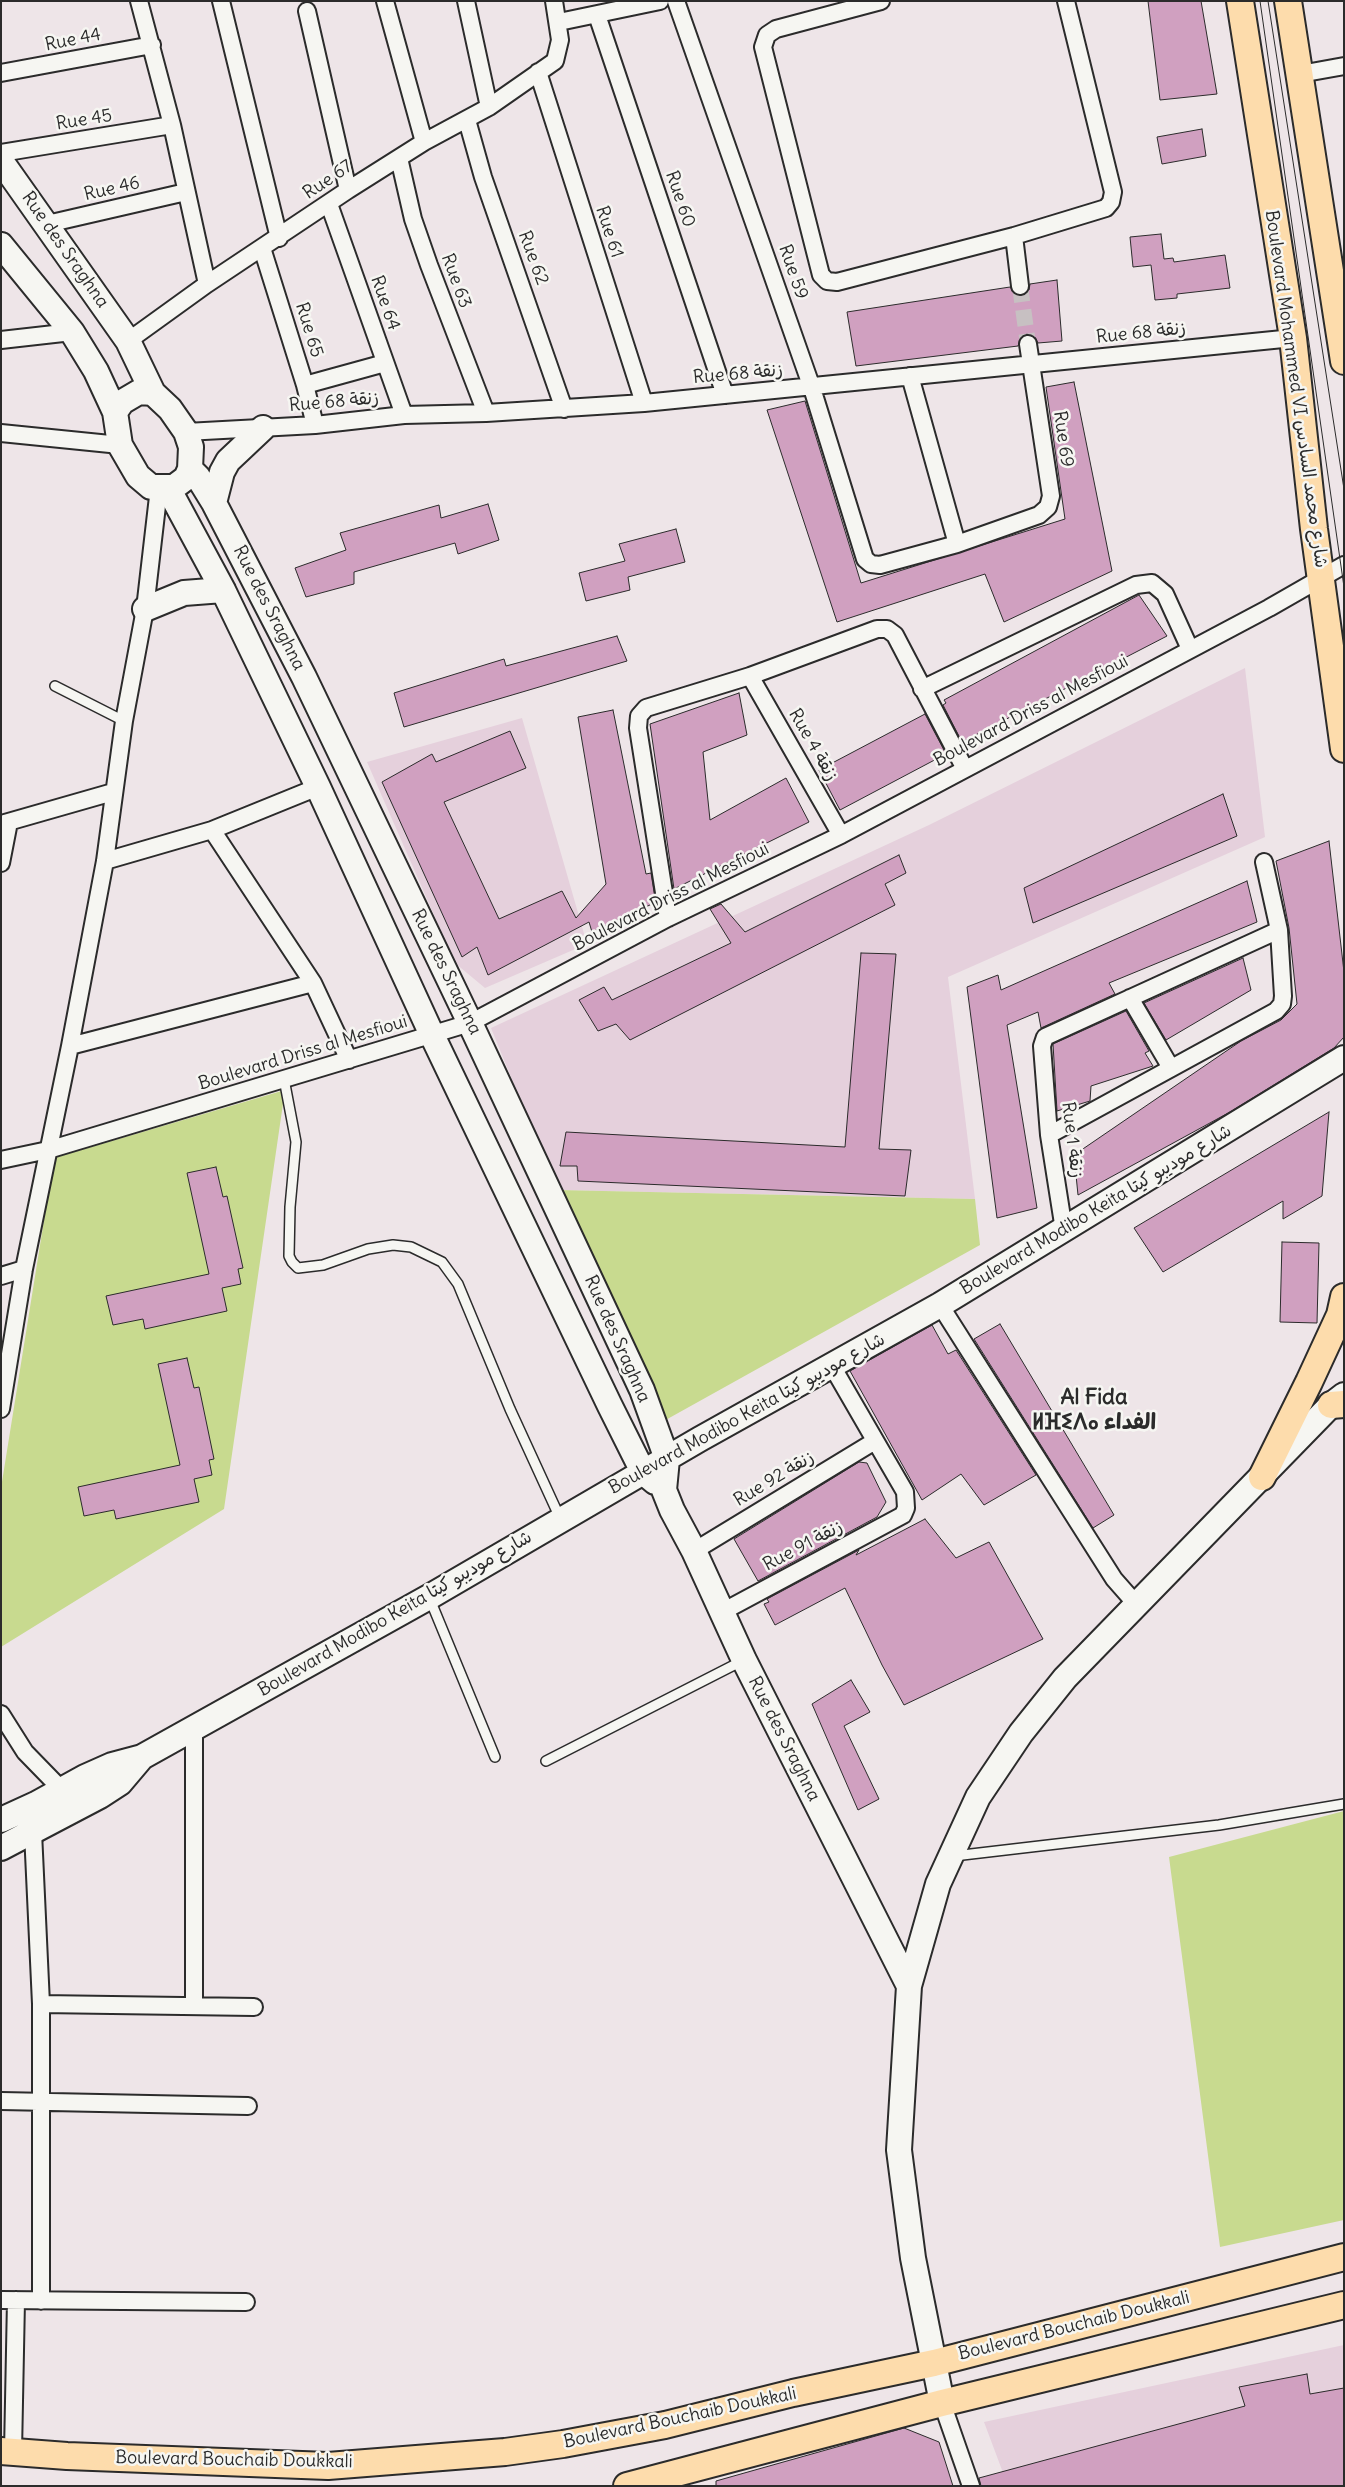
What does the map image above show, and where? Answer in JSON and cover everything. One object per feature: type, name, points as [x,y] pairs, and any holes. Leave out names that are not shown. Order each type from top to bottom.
[{"type":"main road","name":"Boulevard Mohammed VI شارع محمد السادس","points":[[1240,1],[1293,338],[1333,572],[1344,749]]},
{"type":"main road","points":[[1288,1],[1344,361]]},
{"type":"main road","points":[[1262,1477],[1336,1323],[1344,1297]]},
{"type":"main road","name":"Boulevard Bouchaib Doukkali","points":[[7,2451],[67,2456],[328,2466],[505,2452],[563,2444],[665,2425],[793,2393],[934,2362],[1344,2257]]},
{"type":"main road","points":[[628,2486],[942,2402],[1344,2305]]},
{"type":"street","points":[[140,1],[172,125],[206,284]]},
{"type":"street","points":[[221,1],[279,238]]},
{"type":"street","points":[[385,1],[424,142]]},
{"type":"street","points":[[466,1],[489,106]]},
{"type":"street","points":[[554,1],[559,22],[660,1]]},
{"type":"street","name":"Rue 59","points":[[676,1],[812,388],[865,559],[871,564],[880,565],[957,544]]},
{"type":"street","points":[[881,1],[776,29],[767,35],[762,46],[821,275],[828,281],[837,282],[1014,236],[1106,208],[1112,202],[1113,192],[1066,1]]},
{"type":"street","points":[[307,11],[348,190]]},
{"type":"street","name":"Rue 60","points":[[597,15],[725,395]]},
{"type":"street","name":"Rue 67","points":[[128,340],[206,284],[279,238],[348,190],[424,142],[467,120],[555,61],[560,40],[559,22]]},
{"type":"street","name":"Rue 44","points":[[1,73],[152,45]]},
{"type":"street","points":[[1300,74],[1344,66]]},
{"type":"street","name":"Rue 61","points":[[538,72],[644,403]]},
{"type":"street","name":"Rue 62","points":[[467,120],[483,177],[564,409]]},
{"type":"street","name":"Rue 45","points":[[1,153],[172,125]]},
{"type":"street","name":"Rue 63","points":[[399,158],[413,219],[486,413]]},
{"type":"street","name":"Rue des Sraghna","points":[[1,161],[128,340],[153,393]]},
{"type":"street","name":"Rue 46","points":[[47,224],[186,192]]},
{"type":"street","name":"Rue 64","points":[[329,204],[404,415]]},
{"type":"street","points":[[1014,236],[1020,286]]},
{"type":"street","name":"Rue 65","points":[[262,248],[305,385],[315,425]]},
{"type":"street","points":[[5,254],[72,332],[96,371],[115,412],[120,445],[138,476],[151,487],[164,488],[180,483],[190,469],[191,447],[186,432],[170,409],[153,393],[139,392],[130,396],[115,412]]},
{"type":"street","points":[[1,340],[72,332]]},
{"type":"street","name":"Rue 68 زنقة","points":[[186,432],[315,425],[404,415],[486,413],[644,403],[812,388],[910,376],[1293,338]]},
{"type":"street","name":"Rue 69","points":[[957,544],[1039,515],[1048,507],[1051,496],[1033,364],[1028,344]]},
{"type":"street","points":[[305,385],[385,363]]},
{"type":"street","points":[[910,376],[957,544]]},
{"type":"street","points":[[214,503],[222,472],[228,460],[263,428]]},
{"type":"street","points":[[1,433],[120,445]]},
{"type":"street","name":"Rue des Sraghna","points":[[190,469],[198,477],[214,503],[304,677],[470,1023],[642,1390],[667,1459],[664,1490],[672,1510],[694,1551],[744,1660],[908,1986]]},
{"type":"street","points":[[1,1409],[24,1269],[70,1046],[105,861],[124,721],[145,609],[164,488]]},
{"type":"street","name":"Rue des Sraghna","points":[[164,488],[223,590],[318,787],[432,1034],[643,1472],[664,1490]]},
{"type":"street","name":"Boulevard Driss al Mesfioui","points":[[5,1154],[48,1150],[470,1023],[668,918],[841,835],[1333,572]]},
{"type":"street","points":[[922,689],[1136,585],[1152,583],[1165,594],[1190,649]]},
{"type":"street","points":[[145,609],[184,593],[223,590]]},
{"type":"street","points":[[668,918],[638,728],[639,716],[646,708],[750,676],[877,629],[887,629],[895,635],[965,769]]},
{"type":"street","name":"Rue 4 زنقة","points":[[750,676],[841,835]]},
{"type":"street","points":[[105,861],[212,830],[318,787]]},
{"type":"street","points":[[1,862],[5,823],[113,792]]},
{"type":"street","points":[[212,830],[313,983],[349,1060]]},
{"type":"street","points":[[1049,1135],[1276,1011],[1282,1004],[1279,930],[1264,862]]},
{"type":"street","points":[[1171,1068],[1130,998],[1279,930]]},
{"type":"street","points":[[70,1046],[313,983]]},
{"type":"street","name":"Rue 1 زنقة","points":[[1064,1230],[1049,1135],[1042,1041],[1050,1034],[1130,998]]},
{"type":"street","name":"Boulevard Modibo Keita شارع موديبو كيتا","points":[[1,1820],[112,1765],[142,1757],[429,1597],[643,1472],[940,1305],[1344,1058]]},
{"type":"street","points":[[1,1276],[24,1269]]},
{"type":"street","points":[[940,1305],[1114,1579],[1136,1604]]},
{"type":"street","points":[[832,1366],[875,1441]]},
{"type":"street","points":[[970,2486],[942,2402],[913,2258],[899,2150],[908,1986],[938,1884],[978,1797],[1021,1733],[1065,1678],[1136,1604],[1339,1401]]},
{"type":"street","name":"Rue 91 زنقة","points":[[722,1612],[903,1514],[906,1508],[905,1492],[875,1441]]},
{"type":"street","name":"Rue 92 زنقة","points":[[694,1551],[875,1441]]},
{"type":"street","points":[[1,1714],[25,1752],[62,1789]]},
{"type":"street","points":[[194,1728],[194,2006]]},
{"type":"street","name":"Boulevard Modibo Keita شارع موديبو كيتا","points":[[1,1848],[120,1783],[142,1757]]},
{"type":"street","points":[[33,1832],[41,2004],[41,2301]]},
{"type":"street","points":[[41,2004],[254,2007]]},
{"type":"street","points":[[1,2101],[248,2106]]},
{"type":"street","points":[[7,2451],[8,2300],[246,2302]]},
{"type":"lane","points":[[55,686],[124,721]]},
{"type":"lane","points":[[284,1080],[296,1142],[290,1207],[289,1256],[292,1262],[298,1268],[323,1265],[368,1249],[393,1245],[411,1247],[442,1262],[458,1284],[510,1409],[561,1520]]},
{"type":"lane","points":[[429,1597],[495,1757]]},
{"type":"lane","points":[[546,1761],[744,1660]]},
{"type":"lane","points":[[951,1856],[1219,1825],[1344,1804]]},
{"type":"shaded area","points":[[1245,668],[1265,837],[948,977],[975,1199],[557,1190],[491,1028],[929,825]]},
{"type":"shaded area","points":[[522,718],[587,944],[485,988],[455,963],[367,762]]},
{"type":"shaded area","points":[[1344,2345],[1344,2486],[1008,2486],[984,2422]]},
{"type":"green space","points":[[285,1090],[224,1509],[1,1647],[1,1488],[54,1158]]},
{"type":"green space","points":[[557,1190],[975,1199],[980,1245],[662,1422]]},
{"type":"green space","points":[[1344,1811],[1344,2220],[1220,2247],[1169,1857]]},
{"type":"building","points":[[1148,1],[1201,1],[1217,94],[1160,100]]},
{"type":"building","points":[[1202,129],[1206,156],[1162,164],[1157,137]]},
{"type":"building","points":[[1161,234],[1164,259],[1173,258],[1174,262],[1225,255],[1230,288],[1177,294],[1177,298],[1155,300],[1151,265],[1133,267],[1130,237]]},
{"type":"building","points":[[1057,280],[1062,341],[1038,343],[1035,337],[1027,334],[1021,337],[1018,346],[856,366],[847,312],[1010,287],[1016,295],[1022,296],[1029,290],[1030,284]]},
{"type":"building","points":[[1074,382],[1112,571],[1004,622],[985,574],[837,622],[767,410],[805,401],[861,583],[1065,519],[1046,387]]},
{"type":"building","points":[[488,504],[499,540],[458,554],[455,543],[354,572],[354,584],[306,597],[295,568],[346,550],[340,533],[439,505],[441,518]]},
{"type":"building","points":[[676,529],[685,562],[628,577],[630,590],[586,601],[579,573],[625,561],[619,544]]},
{"type":"building","points":[[1139,595],[1167,636],[962,742],[943,705],[946,703],[944,700]]},
{"type":"building","points":[[617,636],[627,661],[404,727],[394,693],[504,659],[506,666]]},
{"type":"building","points":[[739,693],[747,735],[703,752],[710,820],[786,778],[809,822],[674,889],[650,724]]},
{"type":"building","points":[[613,710],[646,874],[651,873],[655,898],[651,900],[652,904],[592,932],[589,922],[488,975],[477,947],[462,957],[382,782],[432,754],[436,762],[510,731],[526,768],[444,802],[499,919],[562,891],[576,918],[606,884],[578,717]]},
{"type":"building","points":[[925,714],[945,752],[944,755],[840,810],[819,770]]},
{"type":"building","points":[[1223,794],[1237,836],[1033,923],[1024,888]]},
{"type":"building","points":[[1329,841],[1344,972],[1344,1037],[1334,1048],[1230,1112],[1078,1195],[1074,1155],[1241,1041],[1281,1020],[1297,1004],[1289,928],[1276,861]]},
{"type":"building","points":[[899,855],[906,873],[885,884],[895,905],[630,1040],[616,1024],[598,1031],[579,1000],[604,987],[612,1000],[731,943],[710,909],[721,904],[745,932]]},
{"type":"building","points":[[1247,881],[1257,922],[1109,983],[1115,994],[1041,1028],[1038,1012],[1007,1025],[1037,1208],[997,1218],[967,987],[998,975],[1001,990]]},
{"type":"building","points":[[861,953],[896,954],[879,1149],[911,1150],[905,1196],[578,1181],[577,1166],[560,1166],[566,1132],[845,1147]]},
{"type":"building","points":[[1243,958],[1251,990],[1166,1040],[1144,1003]]},
{"type":"building","points":[[1126,1011],[1149,1051],[1145,1053],[1153,1066],[1091,1086],[1090,1101],[1057,1111],[1053,1044]]},
{"type":"building","points":[[1329,1112],[1322,1196],[1283,1219],[1283,1201],[1163,1272],[1134,1228]]},
{"type":"building","points":[[216,1167],[223,1197],[227,1196],[243,1268],[238,1269],[241,1284],[222,1288],[227,1311],[145,1329],[143,1319],[113,1325],[106,1296],[209,1274],[187,1173]]},
{"type":"building","points":[[1282,1242],[1319,1243],[1317,1323],[1280,1322]]},
{"type":"building","points":[[1000,1324],[1114,1515],[1093,1528],[974,1339]]},
{"type":"building","points":[[932,1325],[948,1354],[956,1350],[1036,1475],[984,1505],[961,1474],[922,1500],[850,1371]]},
{"type":"building","points":[[187,1358],[194,1388],[199,1387],[214,1459],[209,1460],[212,1475],[194,1479],[199,1502],[116,1519],[114,1510],[84,1516],[78,1487],[180,1465],[158,1364]]},
{"type":"building","points":[[859,1462],[867,1463],[886,1502],[877,1517],[758,1581],[734,1539]]},
{"type":"building","points":[[925,1519],[956,1558],[989,1542],[1043,1639],[904,1705],[882,1665],[845,1588],[775,1625],[764,1604],[769,1602],[767,1599],[859,1550],[856,1555]]},
{"type":"building","points":[[851,1680],[870,1712],[844,1726],[879,1799],[858,1810],[812,1704]]},
{"type":"building","points":[[1307,2374],[1310,2394],[1344,2388],[1344,2486],[981,2486],[979,2478],[1245,2406],[1239,2387]]},
{"type":"building","points":[[904,2428],[939,2442],[953,2486],[716,2486],[716,2481]]},
{"type":"tunnel","points":[[1020,286],[1028,344]]},
{"type":"tram line","points":[[1260,1],[1344,587]]},
{"type":"tram line","points":[[1268,1],[1344,489]]},
{"type":"district","name":"Al Fida ⵍⴼⵉⴷⴰ الفداء","points":[[1094,1410]]}]
